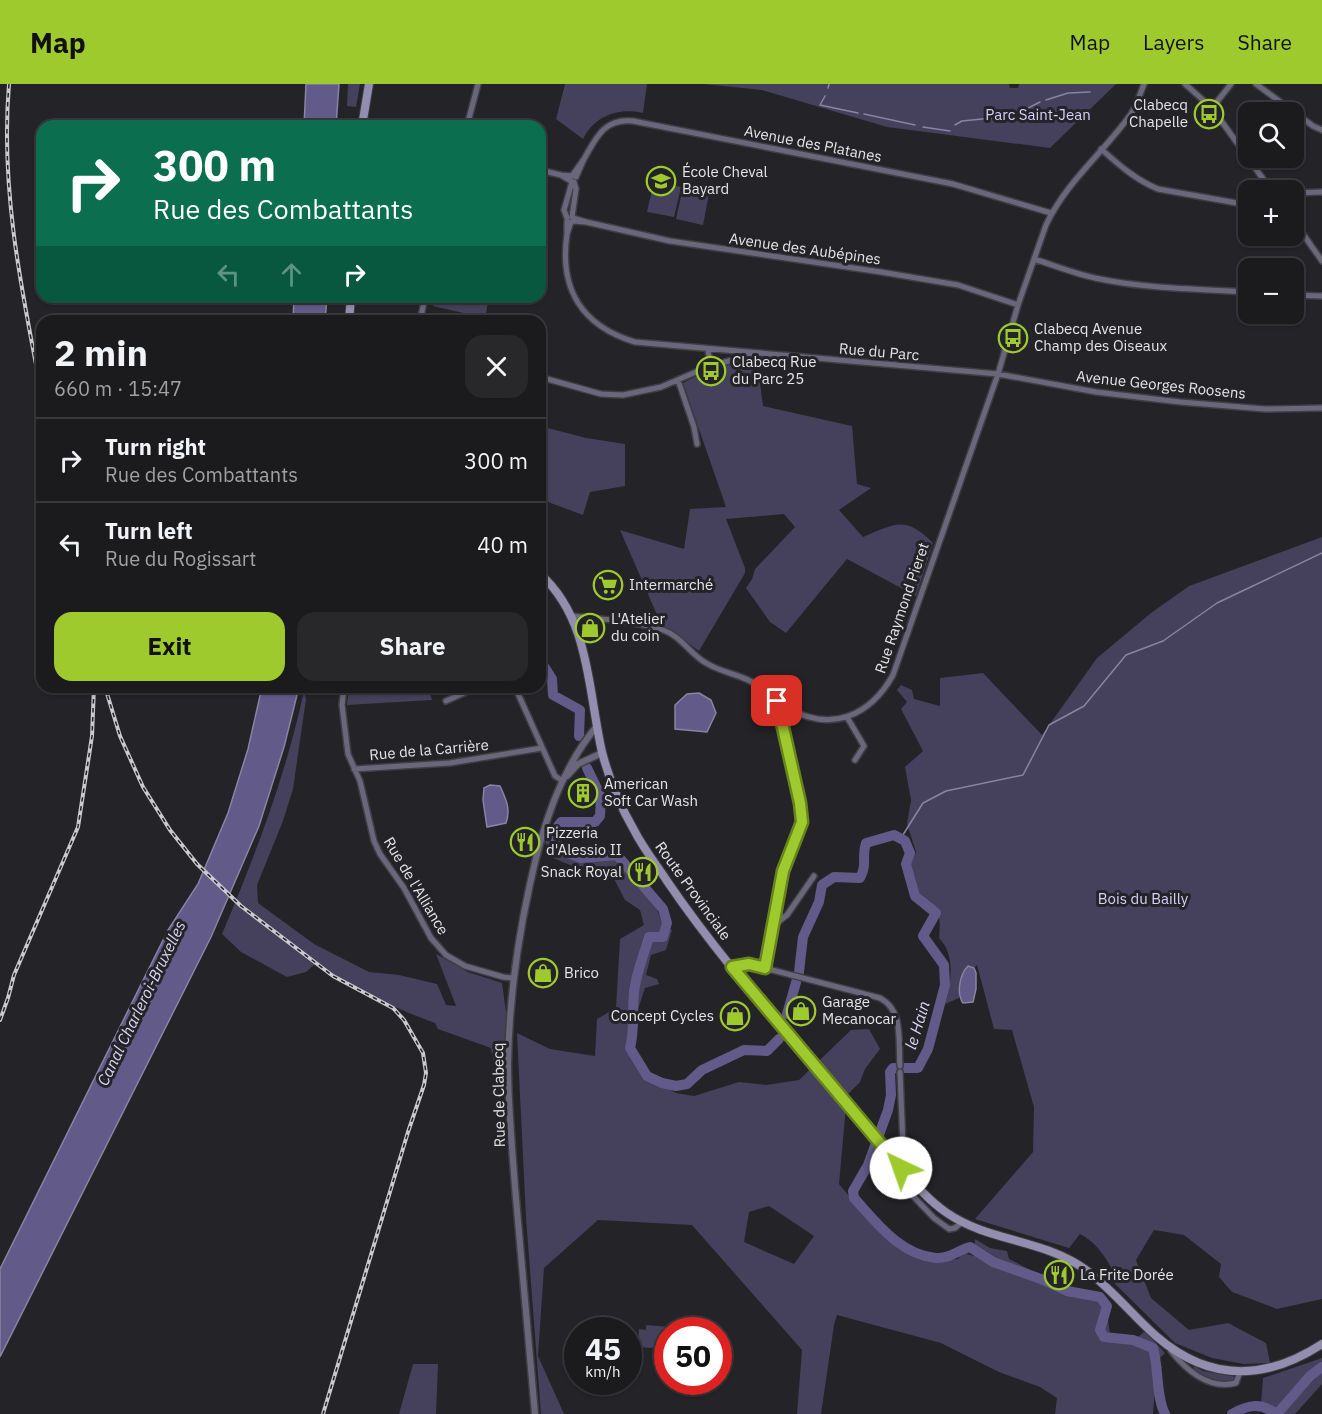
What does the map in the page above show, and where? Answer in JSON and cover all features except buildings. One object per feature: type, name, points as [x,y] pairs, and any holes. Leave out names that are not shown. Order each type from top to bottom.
[{"type":"main road","points":[[363,120],[369,84]]},
{"type":"main road","name":"Route Provinciale","points":[[546,580],[564,600],[579,631],[602,753],[611,783],[634,831],[694,920],[910,1179],[938,1206],[962,1222],[1049,1250],[1075,1262],[1098,1280],[1167,1345],[1187,1358],[1207,1366],[1240,1372],[1281,1365],[1322,1344]]},
{"type":"street","points":[[469,120],[478,84]]},
{"type":"street","name":"Rue Raymond Pieret","points":[[572,616],[663,630],[678,638],[705,663],[754,682],[777,701],[805,715],[822,719],[847,717],[864,709],[878,698],[893,675],[998,375],[1018,305],[1052,213],[1068,189],[1132,112],[1144,84]]},
{"type":"street","points":[[1185,84],[1212,108],[1265,180]]},
{"type":"street","points":[[1212,108],[1231,84]]},
{"type":"street","points":[[1256,84],[1313,126],[1322,130]]},
{"type":"street","name":"Avenue des Platanes","points":[[567,234],[570,220],[564,210],[573,179],[593,141],[604,129],[627,120],[953,184],[1052,213]]},
{"type":"street","points":[[1101,149],[1130,175],[1144,184],[1158,189],[1238,203]]},
{"type":"street","points":[[546,171],[573,179]]},
{"type":"street","points":[[1304,193],[1322,192]]},
{"type":"street","name":"Avenue des Aubépines","points":[[570,220],[670,241],[958,285],[1018,305]]},
{"type":"street","name":"Rue du Parc","points":[[567,234],[564,264],[573,295],[585,313],[597,323],[620,337],[635,342],[998,375]]},
{"type":"street","points":[[1304,236],[1322,261]]},
{"type":"street","points":[[1034,259],[1098,279],[1120,283],[1149,287],[1238,291]]},
{"type":"street","points":[[1304,295],[1322,296]]},
{"type":"street","points":[[708,349],[710,366]]},
{"type":"street","name":"Rue du Parc","points":[[546,379],[601,394],[623,395],[645,392],[710,366],[757,354]]},
{"type":"street","name":"Avenue Georges Roosens","points":[[998,375],[1096,392],[1180,402],[1265,409],[1322,408]]},
{"type":"street","points":[[678,380],[694,427],[697,444]]},
{"type":"street","name":"Rue de l'Alliance","points":[[343,693],[342,705],[348,754],[360,781],[374,841],[384,860],[404,888],[431,938],[446,955],[465,966],[513,978]]},
{"type":"street","points":[[446,701],[464,693]]},
{"type":"street","points":[[518,693],[555,776],[562,781]]},
{"type":"street","points":[[765,968],[783,871],[802,822],[800,803],[777,701]]},
{"type":"street","points":[[847,717],[864,746],[855,760]]},
{"type":"street","name":"Rue de Clabecq","points":[[536,1414],[509,1109],[509,1038],[513,978],[521,928],[546,822],[562,781],[597,726]]},
{"type":"street","name":"Rue de la Carrière","points":[[354,769],[450,763],[542,748]]},
{"type":"street","name":"Rue de Clabecq","points":[[562,781],[578,764],[602,753]]},
{"type":"street","points":[[772,927],[787,915],[814,876]]},
{"type":"street","points":[[732,967],[749,964],[880,998],[890,1004],[897,1015],[903,1145],[901,1168]]},
{"type":"street","points":[[1167,1345],[1182,1363],[1206,1381],[1222,1385],[1236,1383],[1240,1372]]},
{"type":"green space","points":[[348,84],[360,84],[356,107],[347,106]]},
{"type":"green space","points":[[565,84],[647,84],[643,113],[625,111],[608,115],[594,124],[583,139],[556,119]]},
{"type":"green space","name":"Parc Saint-Jean","points":[[704,84],[1009,84],[1010,88],[1018,88],[1019,84],[1116,84],[1050,148],[887,127],[762,90]]},
{"type":"green space","points":[[654,181],[681,187],[674,217],[647,212]]},
{"type":"green space","points":[[683,188],[709,194],[703,225],[676,219]]},
{"type":"green space","points":[[434,303],[488,303],[486,315],[472,315],[433,306]]},
{"type":"green space","points":[[757,360],[763,406],[852,426],[857,484],[871,488],[839,510],[863,537],[892,526],[907,525],[915,528],[933,543],[916,596],[847,559],[786,633],[770,622],[746,588],[755,569],[795,527],[784,514],[726,519],[745,573],[699,651],[661,624],[620,530],[684,549],[690,509],[726,507],[683,383],[718,367]]},
{"type":"green space","points":[[546,428],[586,438],[625,444],[625,486],[590,492],[583,515],[546,502]]},
{"type":"green space","name":"Bois du Bailly","points":[[1322,537],[1322,1299],[1277,1309],[1232,1292],[1219,1277],[1221,1264],[1184,1235],[1154,1230],[1136,1260],[1151,1298],[1189,1330],[1228,1323],[1266,1343],[1270,1363],[1244,1364],[1212,1358],[1175,1343],[1111,1280],[1116,1276],[1105,1258],[1086,1237],[1080,1234],[1069,1248],[975,1219],[1033,1152],[1034,1107],[1012,1030],[994,1029],[977,965],[974,968],[968,966],[963,972],[959,998],[945,1004],[951,970],[948,953],[939,938],[938,913],[916,891],[915,877],[910,865],[916,852],[907,824],[911,800],[905,767],[923,751],[901,709],[907,702],[897,690],[901,685],[912,690],[914,699],[940,706],[940,678],[983,673],[1042,735],[1097,658],[1151,613],[1189,586]]},
{"type":"green space","points":[[304,693],[306,699],[293,789],[283,821],[257,885],[258,903],[314,944],[369,972],[399,975],[437,984],[446,1005],[456,1006],[436,954],[468,972],[502,983],[506,1012],[505,1088],[498,1087],[491,1048],[438,1029],[435,1023],[374,997],[315,964],[306,972],[287,977],[241,952],[222,934],[269,815]]},
{"type":"green space","points":[[348,693],[430,693],[432,700],[347,705]]},
{"type":"green space","points":[[548,839],[569,857],[584,859],[612,854],[643,886],[655,905],[663,926],[672,930],[666,950],[651,955],[646,975],[657,979],[659,984],[645,988],[637,1012],[628,1020],[632,1027],[628,1044],[640,1074],[676,1093],[694,1096],[739,1082],[766,1085],[799,1080],[851,1030],[869,1029],[880,1049],[865,1069],[860,1082],[847,1095],[839,1184],[875,1227],[931,1261],[958,1259],[968,1245],[967,1254],[974,1256],[975,1239],[990,1248],[1007,1251],[1009,1259],[1061,1285],[1094,1292],[1106,1306],[1110,1334],[1138,1337],[1145,1331],[1165,1353],[1159,1359],[1162,1368],[1156,1375],[1153,1414],[1055,1414],[1057,1398],[1040,1387],[999,1372],[941,1343],[837,1315],[821,1414],[797,1414],[802,1350],[692,1225],[598,1220],[544,1268],[538,1356],[564,1414],[541,1414],[526,1218],[517,1033],[550,1049],[595,1056],[597,1019],[616,1008],[620,939],[644,925],[640,910],[625,900],[610,871],[589,873],[551,857],[545,842]],"holes":[[[769,1206],[814,1236],[794,1264],[744,1242],[749,1212]]]},
{"type":"green space","points":[[646,1325],[654,1326],[654,1348],[642,1347],[642,1329],[646,1330]]},
{"type":"green space","points":[[1322,1358],[1322,1384],[1295,1414],[1266,1414],[1261,1404],[1263,1378]]},
{"type":"green space","points":[[413,1364],[438,1364],[436,1414],[399,1414]]},
{"type":"green space","points":[[1194,1366],[1203,1371],[1237,1377],[1236,1380],[1224,1382],[1213,1380],[1193,1370]]},
{"type":"water","points":[[306,84],[339,84],[336,120],[304,120]]},
{"type":"water","points":[[294,303],[326,303],[326,315],[293,315]]},
{"type":"water","name":"Canal Charleroi-Bruxelles","points":[[261,693],[298,693],[284,747],[259,826],[211,937],[0,1357],[0,1269],[168,930],[198,884],[228,813],[248,749]]},
{"type":"water","points":[[699,693],[711,700],[716,713],[707,732],[675,729],[675,705],[687,694]]},
{"type":"water","points":[[490,785],[500,786],[508,813],[506,823],[487,827],[483,800],[484,788]]},
{"type":"water","points":[[968,966],[974,968],[976,973],[976,989],[973,1002],[963,1003],[960,984]]},
{"type":"waterway","points":[[828,88],[829,84]]},
{"type":"waterway","points":[[1046,100],[1068,93],[1090,92]]},
{"type":"waterway","points":[[825,96],[820,105],[858,113]]},
{"type":"waterway","points":[[955,125],[962,121],[1012,116],[1040,102]]},
{"type":"waterway","points":[[864,114],[915,125]]},
{"type":"waterway","points":[[923,127],[950,131]]},
{"type":"waterway","points":[[901,838],[923,803],[946,791],[1023,775],[1049,725],[1084,706],[1126,655],[1163,641],[1217,603],[1322,553]]},
{"type":"waterway","name":"le Hain","points":[[546,670],[552,679],[553,695],[580,710],[579,736]]},
{"type":"waterway","name":"le Hain","points":[[587,768],[601,797],[600,816],[595,822],[561,822],[555,832],[555,839],[560,850],[581,858],[617,855],[663,909],[667,923],[663,937],[649,937],[634,992],[630,1048],[647,1076],[676,1086],[687,1084],[702,1070],[744,1050],[767,1051],[779,1039]]},
{"type":"waterway","name":"le Hain","points":[[787,1014],[799,972],[803,937],[819,902],[822,885],[834,877],[860,878],[864,868],[866,843],[894,835],[905,841],[910,853],[906,864],[915,896],[936,913],[923,936],[944,965],[945,985],[928,1049],[918,1068],[893,1068],[890,1072],[891,1095],[888,1110],[868,1165],[853,1191],[854,1198],[890,1236],[911,1251],[923,1256],[946,1257],[970,1247],[993,1262],[1067,1291],[1100,1297],[1107,1306],[1100,1330],[1104,1337],[1133,1340],[1153,1348],[1160,1400],[1165,1414]]},
{"type":"waterway","name":"le Hain","points":[[1277,1414],[1310,1376],[1322,1367]]},
{"type":"waterway","name":"le Hain","points":[[1232,1414],[1254,1406],[1265,1408],[1276,1414]]},
{"type":"railway","points":[[9,84],[7,123],[10,202],[20,279],[36,364]]},
{"type":"railway","points":[[0,1020],[14,975],[78,827],[92,736],[94,693]]},
{"type":"railway","points":[[107,693],[120,736],[143,787],[170,830],[197,864],[241,906],[333,976],[393,1008],[404,1020],[423,1053],[426,1073],[424,1085],[323,1414]]},
{"type":"place","name":"Clabecq Chapelle","points":[[1209,114]]},
{"type":"place","name":"École Cheval Bayard","points":[[661,181]]},
{"type":"place","name":"Clabecq Avenue Champ des Oiseaux","points":[[1013,338]]},
{"type":"place","name":"Clabecq Rue du Parc 25","points":[[711,371]]},
{"type":"place","name":"Intermarché","points":[[608,585]]},
{"type":"place","name":"L'Atelier du coin","points":[[590,628]]},
{"type":"place","name":"American Soft Car Wash","points":[[583,793]]},
{"type":"place","name":"Pizzeria d'Alessio II","points":[[525,842]]},
{"type":"place","name":"Snack Royal","points":[[643,872]]},
{"type":"place","name":"Brico","points":[[543,973]]},
{"type":"place","name":"Garage Mecanocar","points":[[801,1011]]},
{"type":"place","name":"Concept Cycles","points":[[735,1016]]},
{"type":"place","name":"La Frite Dorée","points":[[1059,1275]]},
{"type":"route","points":[[777,701],[800,803],[802,822],[783,871],[765,968],[749,964],[732,967],[901,1168]]}]
